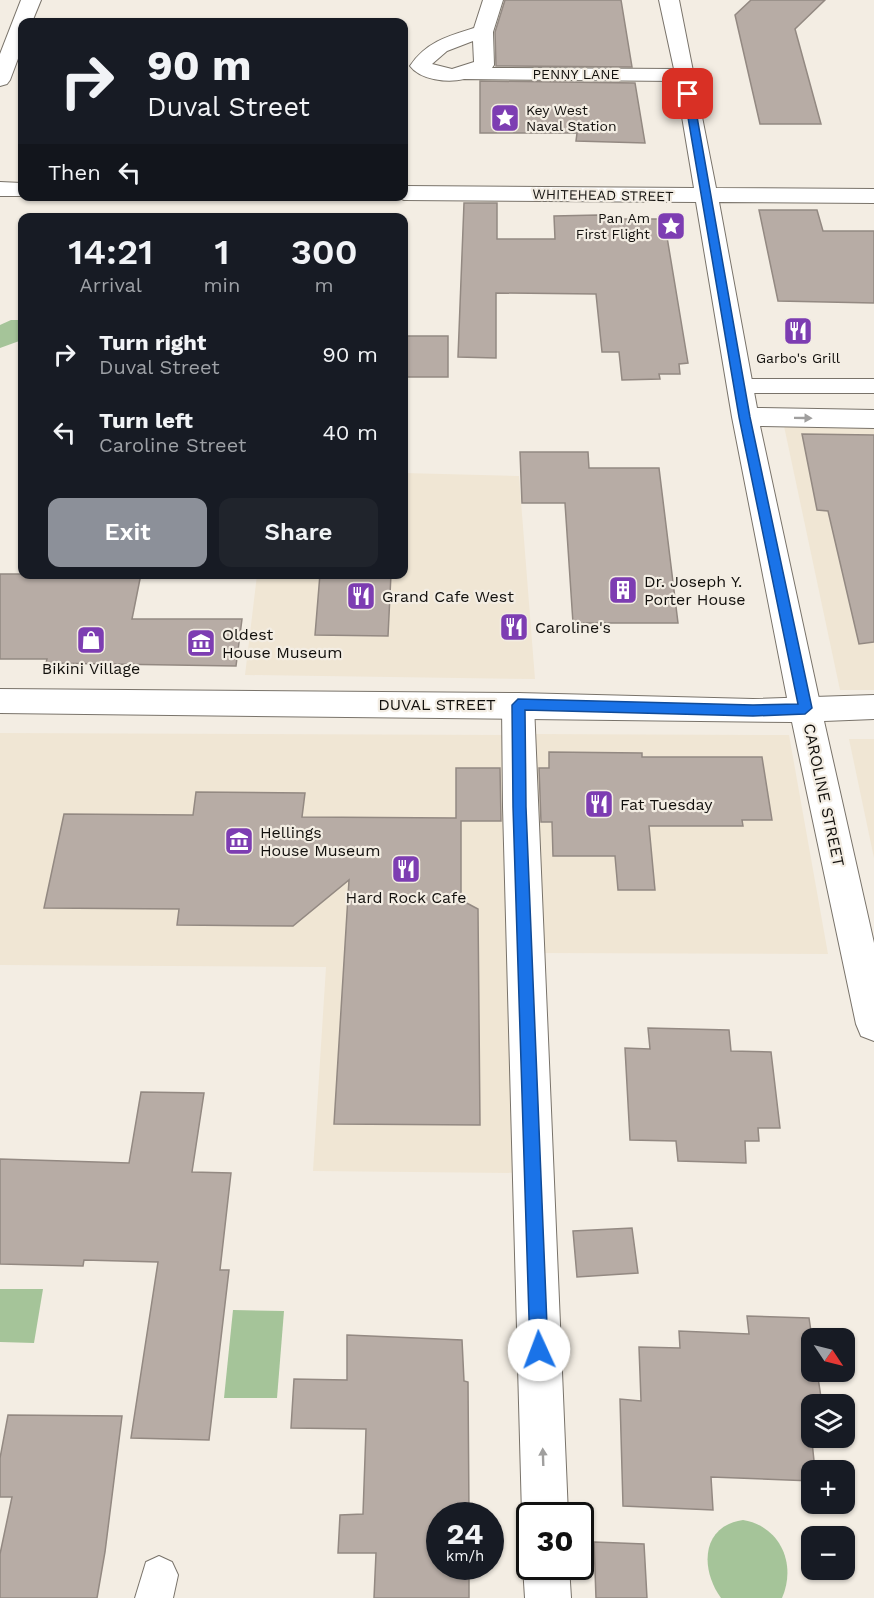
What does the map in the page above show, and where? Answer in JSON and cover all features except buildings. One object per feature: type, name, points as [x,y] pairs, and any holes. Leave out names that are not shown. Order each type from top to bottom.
[{"type":"street","points":[[24,18],[31,0]]},
{"type":"street","points":[[467,74],[484,64],[483,32],[493,0]]},
{"type":"street","name":"CAROLINE STREET","points":[[669,0],[685,75],[745,417],[805,708],[874,1024]]},
{"type":"street","name":"PENNY LANE","points":[[483,32],[444,44],[426,56],[420,66],[438,75],[685,75]]},
{"type":"street","points":[[0,80],[18,34]]},
{"type":"street","points":[[0,189],[18,190]]},
{"type":"street","name":"WHITEHEAD STREET","points":[[408,193],[874,196]]},
{"type":"street","points":[[745,417],[874,419]]},
{"type":"street","name":"DUVAL STREET","points":[[0,701],[518,705],[753,711],[874,707]]},
{"type":"street","points":[[518,705],[519,807],[545,1502]]},
{"type":"street","points":[[547,1580],[548,1598]]},
{"type":"lane","points":[[739,386],[874,386]]},
{"type":"shaded area","points":[[11,320],[18,320],[18,341],[0,348],[0,325]]},
{"type":"shaded area","points":[[784,426],[874,426],[874,690],[840,690]]},
{"type":"shaded area","points":[[408,473],[519,476],[535,679],[245,675],[257,579],[408,579]]},
{"type":"shaded area","points":[[0,733],[511,735],[522,1173],[313,1171],[326,967],[0,965]]},
{"type":"shaded area","points":[[528,734],[789,735],[828,954],[536,953]]},
{"type":"shaded area","points":[[849,739],[874,739],[874,858]]},
{"type":"shaded area","points":[[0,1289],[43,1289],[34,1343],[0,1342]]},
{"type":"shaded area","points":[[233,1310],[284,1311],[277,1398],[224,1398]]},
{"type":"shaded area","points":[[743,1520],[767,1530],[776,1538],[782,1549],[787,1572],[782,1598],[721,1598],[714,1587],[708,1562],[708,1550],[712,1540],[729,1524]]},
{"type":"place","name":"Key West Naval Station","points":[[505,118]]},
{"type":"place","name":"Pan Am First Flight","points":[[671,226]]},
{"type":"place","name":"Garbo's Grill","points":[[798,331]]},
{"type":"place","name":"Dr. Joseph Y. Porter House","points":[[623,590]]},
{"type":"place","name":"Grand Cafe West","points":[[361,596]]},
{"type":"place","name":"Caroline's","points":[[514,627]]},
{"type":"place","name":"Bikini Village","points":[[91,640]]},
{"type":"place","name":"Oldest House Museum","points":[[201,643]]},
{"type":"place","name":"Fat Tuesday","points":[[599,804]]},
{"type":"place","name":"Hellings House Museum","points":[[239,841]]},
{"type":"place","name":"Hard Rock Cafe","points":[[406,869]]},
{"type":"route","points":[[539,1350],[519,807],[518,705],[753,711],[805,708],[745,417],[688,94]]}]
